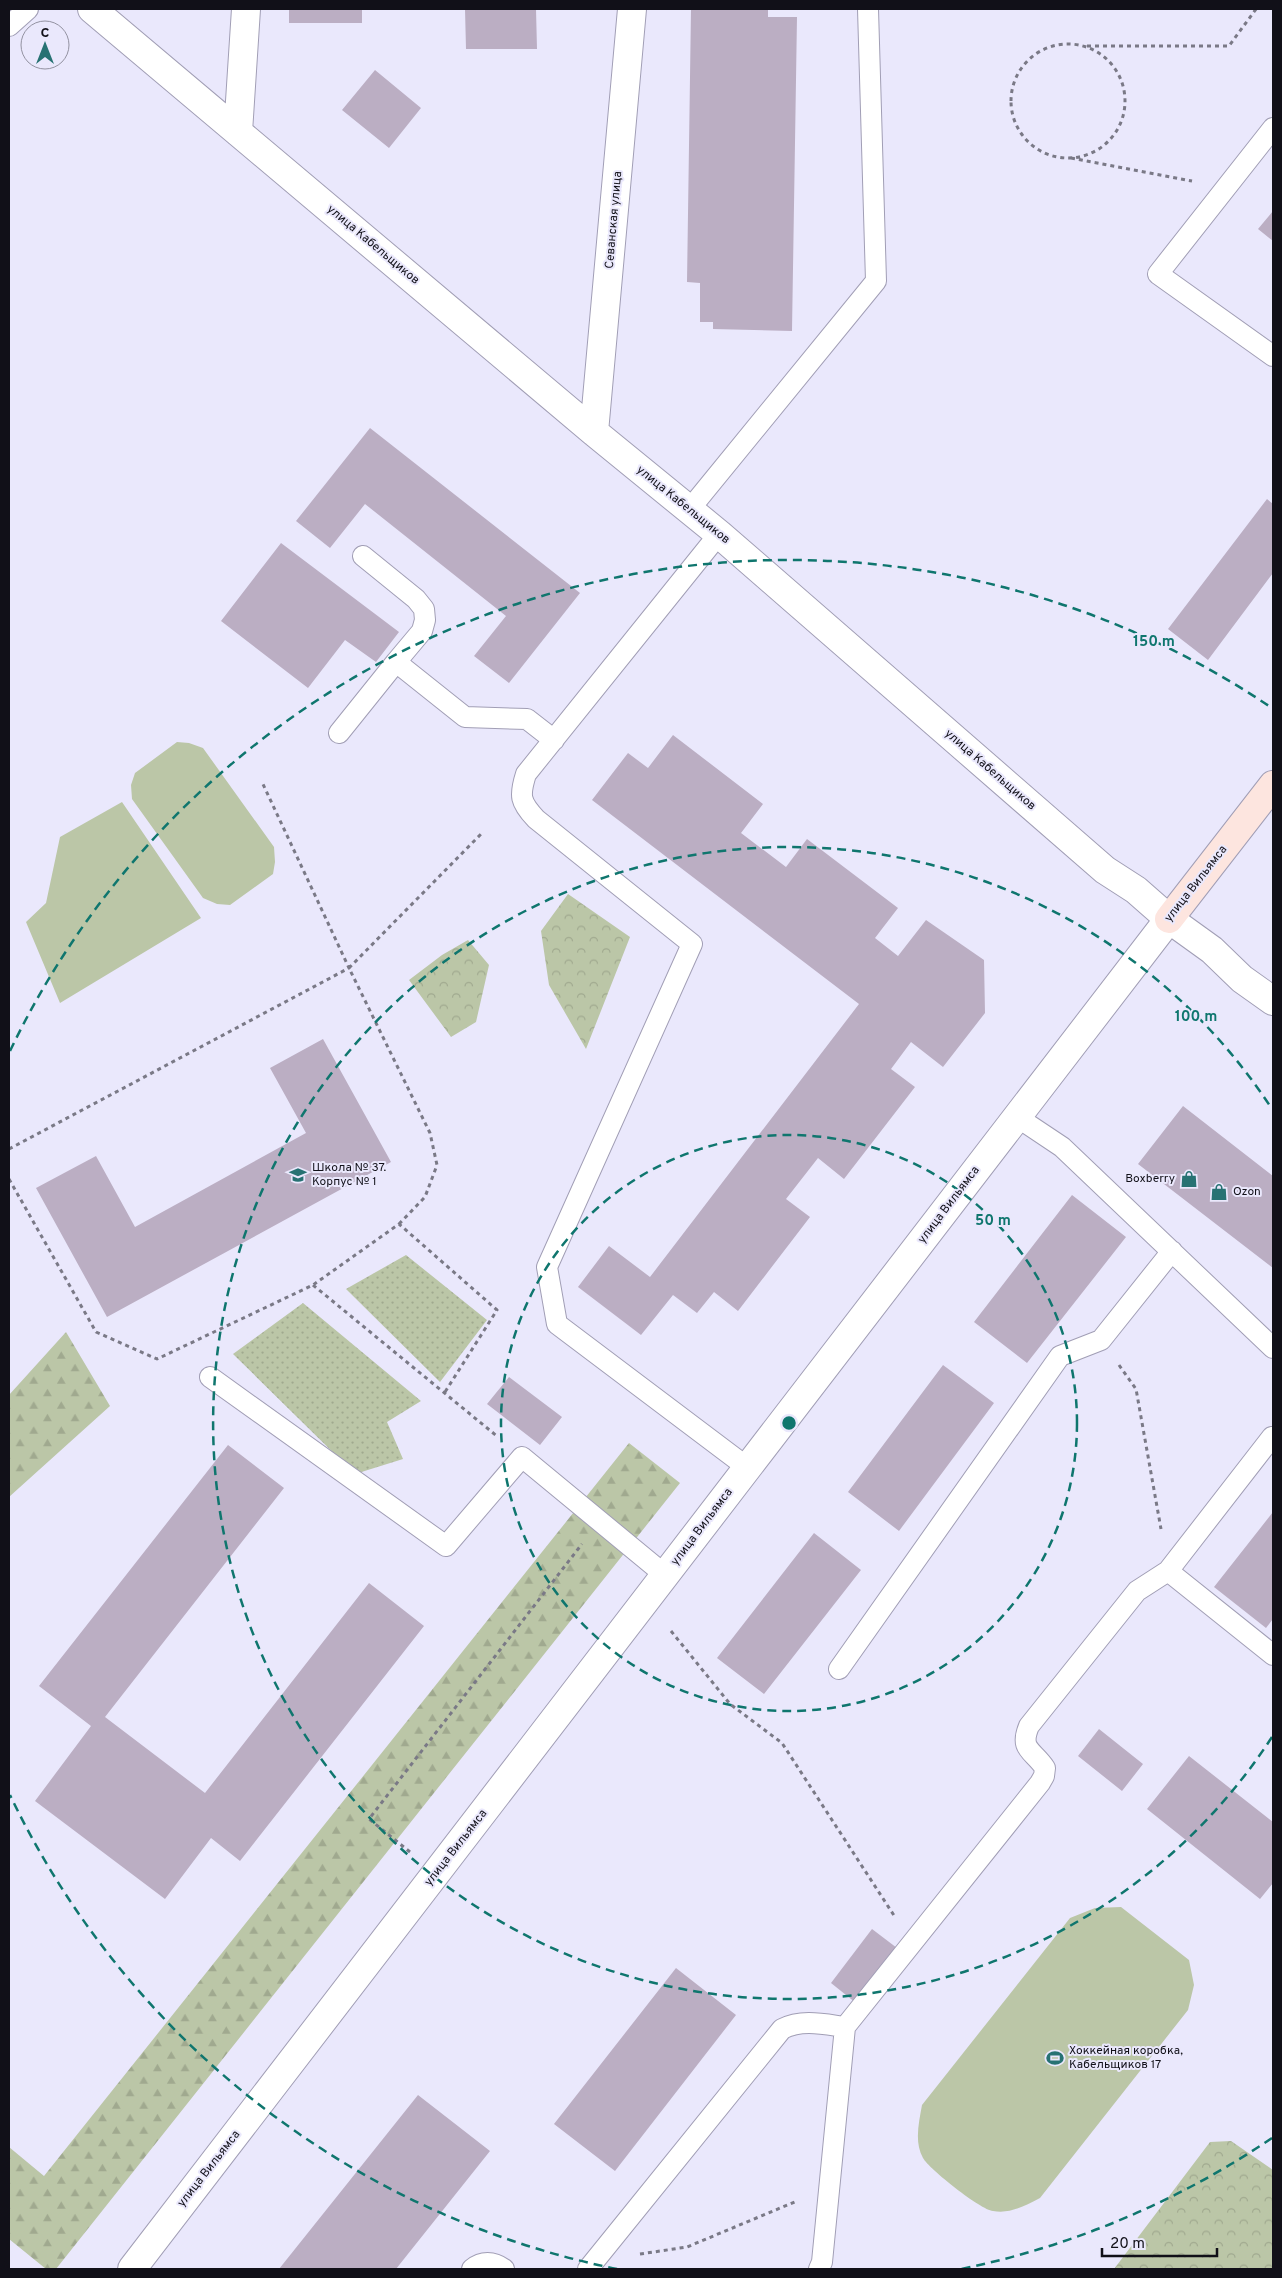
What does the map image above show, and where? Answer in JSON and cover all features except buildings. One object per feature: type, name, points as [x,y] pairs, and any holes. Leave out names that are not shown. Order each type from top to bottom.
[{"type":"street","name":"улица Кабельщиков","points":[[92,9],[594,432],[719,534],[1105,870],[1136,890],[1170,919],[1212,950],[1242,979],[1273,1001]]},
{"type":"street","points":[[238,132],[246,9]]},
{"type":"street","name":"Севанская улица","points":[[594,432],[632,9]]},
{"type":"street","name":"улица Вильямса","points":[[132,2269],[1273,785]]},
{"type":"lane","points":[[9,26],[28,9]]},
{"type":"lane","points":[[689,510],[876,281],[868,9]]},
{"type":"lane","points":[[1273,128],[1158,274],[1273,356]]},
{"type":"lane","points":[[719,534],[526,774],[521,791],[524,806],[536,819],[692,944],[547,1267],[557,1324],[748,1468]]},
{"type":"lane","points":[[339,733],[422,631],[425,620],[424,609],[416,599],[363,556]]},
{"type":"lane","points":[[396,662],[465,717],[527,719],[554,740]]},
{"type":"lane","points":[[1017,1117],[1062,1147],[1273,1348]]},
{"type":"lane","points":[[839,1669],[1060,1356],[1101,1340],[1172,1251]]},
{"type":"lane","points":[[210,1377],[446,1546],[522,1457],[666,1575]]},
{"type":"lane","points":[[819,2269],[822,2262],[830,2188],[845,2027],[1040,1783],[1045,1768],[1025,1745],[1025,1736],[1029,1726],[1137,1591],[1168,1571],[1272,1437]]},
{"type":"lane","points":[[1168,1571],[1273,1655]]},
{"type":"lane","points":[[592,2264],[782,2030],[794,2023],[812,2022],[845,2027]]},
{"type":"lane","points":[[472,2269],[478,2264],[489,2262],[504,2269]]},
{"type":"path","points":[[1226,187],[1051,156],[1037,149],[1024,138],[1016,124],[1011,109],[1011,93],[1015,78],[1024,64],[1037,53],[1051,46],[1067,44],[1084,46],[1228,46],[1256,9]]},
{"type":"path","points":[[1068,158],[1084,156],[1098,149],[1111,138],[1120,124],[1124,109],[1124,93],[1120,77],[1111,64],[1098,53],[1084,46]]},
{"type":"path","points":[[9,1179],[96,1332],[157,1359],[312,1285],[399,1224],[425,1197],[437,1165],[430,1133],[349,968],[262,782]]},
{"type":"path","points":[[9,1149],[349,968],[483,832]]},
{"type":"path","points":[[399,1224],[497,1310],[445,1392]]},
{"type":"path","points":[[312,1285],[522,1457]]},
{"type":"path","points":[[1101,1340],[1136,1389],[1168,1571]]},
{"type":"path","points":[[413,1854],[368,1819],[599,1522]]},
{"type":"path","points":[[671,1631],[730,1704],[782,1743],[912,1943]]},
{"type":"path","points":[[592,2264],[686,2247],[830,2188]]},
{"type":"green space","points":[[177,742],[189,743],[203,748],[274,847],[275,862],[273,874],[230,905],[217,904],[203,898],[132,799],[131,785],[135,773]]},
{"type":"green space","points":[[122,802],[201,918],[60,1003],[26,922],[46,903],[60,837]]},
{"type":"green space","points":[[568,894],[630,937],[586,1049],[549,985],[541,931]]},
{"type":"green space","points":[[468,940],[489,965],[476,1022],[451,1037],[409,980],[442,955]]},
{"type":"green space","points":[[406,1255],[487,1320],[440,1382],[346,1289]]},
{"type":"green space","points":[[303,1303],[421,1401],[387,1422],[403,1459],[355,1474],[233,1354]]},
{"type":"green space","points":[[66,1332],[110,1406],[9,1497],[9,1395]]},
{"type":"green space","points":[[629,1443],[680,1483],[56,2269],[46,2269],[9,2239],[9,2147],[44,2176]]},
{"type":"green space","name":"Хоккейная коробка, Кабельщиков 17","points":[[1121,1907],[1189,1960],[1194,1985],[1188,2010],[1040,2198],[1012,2210],[1000,2212],[987,2209],[956,2188],[935,2171],[923,2158],[918,2139],[922,2105],[1070,1918],[1095,1908]]},
{"type":"green space","points":[[1231,2141],[1273,2170],[1273,2269],[1114,2269],[1210,2142]]},
{"type":"place","name":"Школа № 37. Корпус № 1","points":[[298,1175]]},
{"type":"place","name":"Boxberry","points":[[1189,1179]]},
{"type":"place","name":"Ozon","points":[[1219,1192]]},
{"type":"place","name":"Хоккейная коробка, Кабельщиков 17","points":[[1055,2058]]}]
